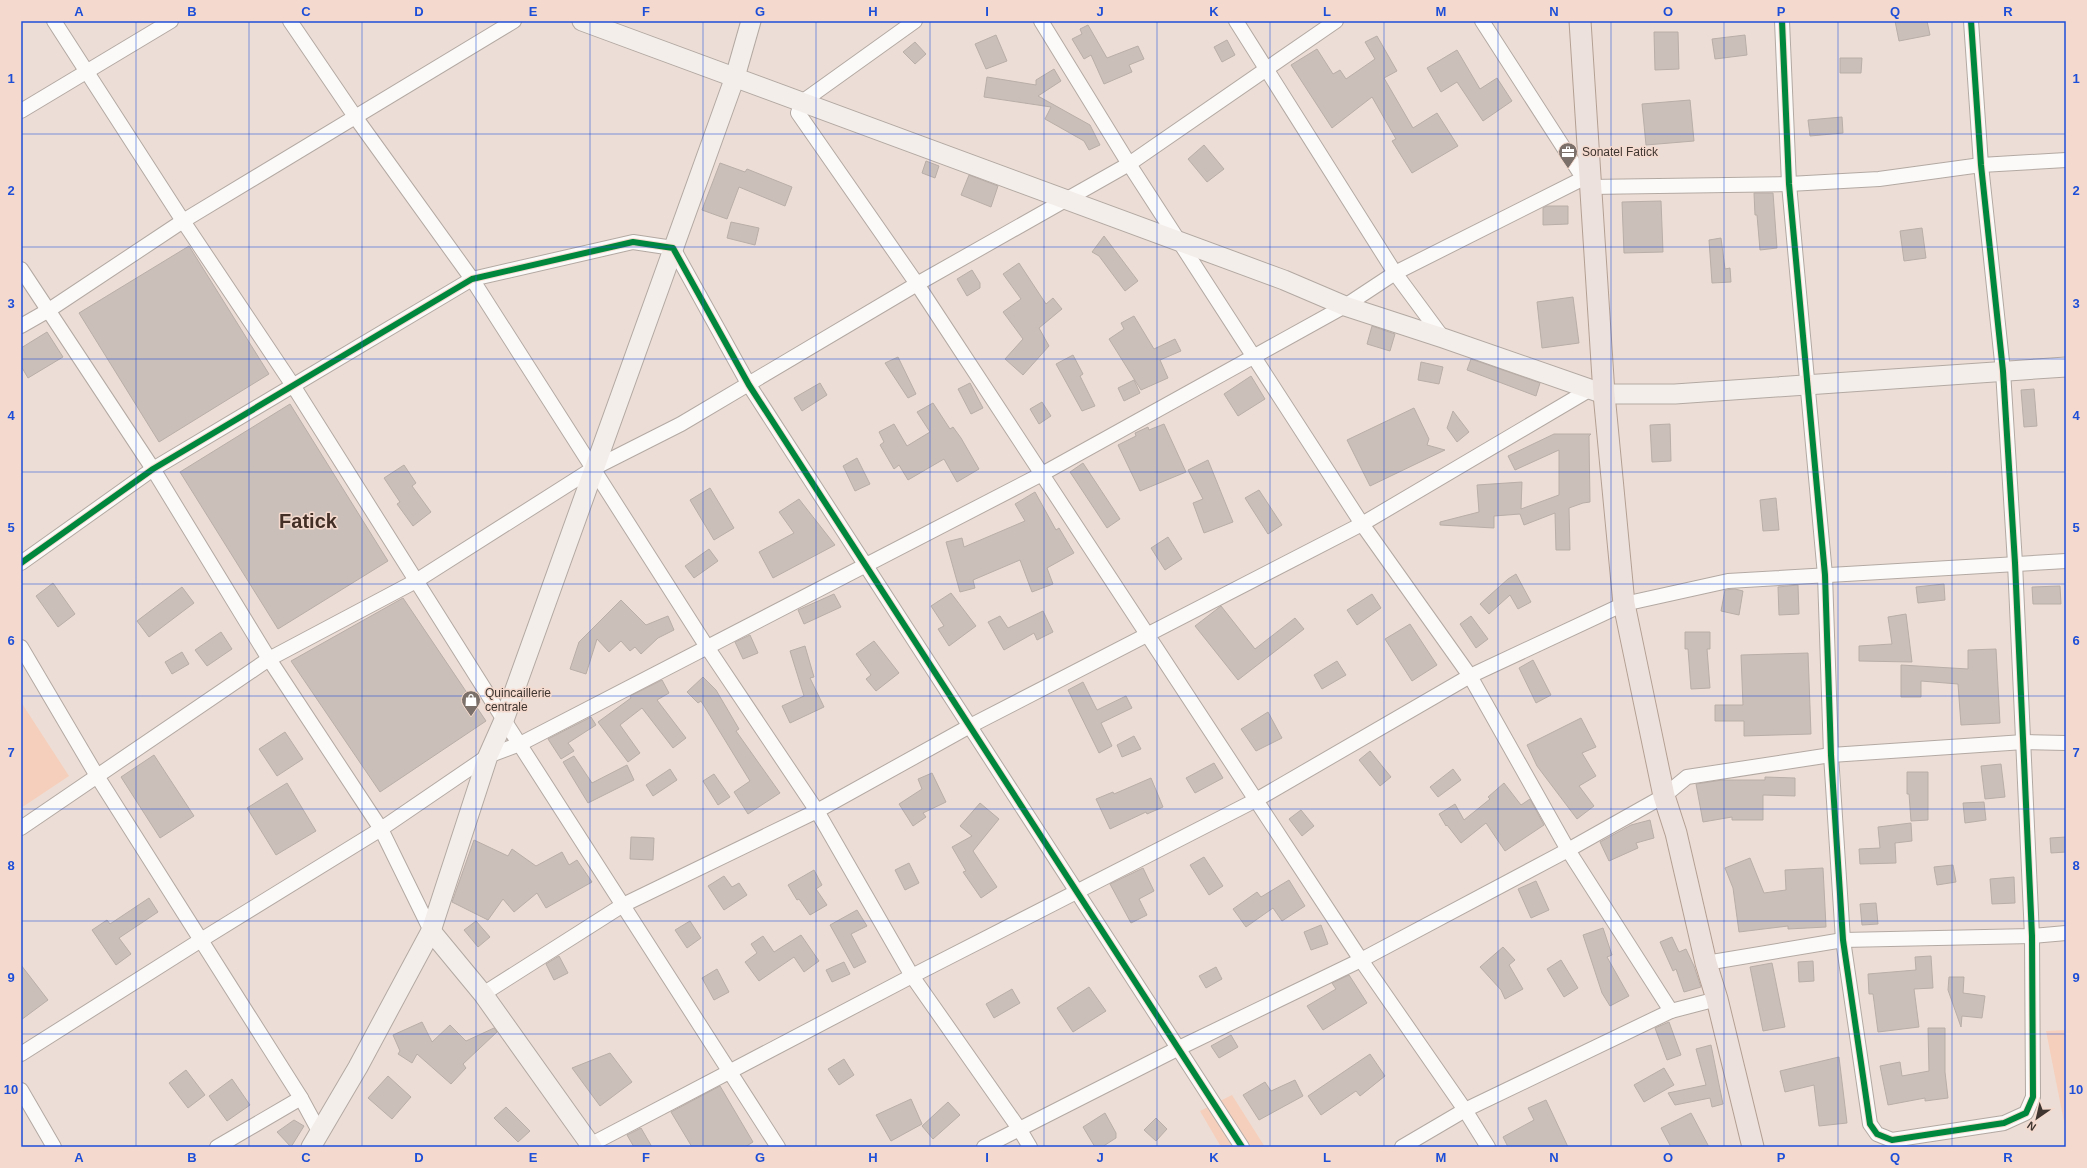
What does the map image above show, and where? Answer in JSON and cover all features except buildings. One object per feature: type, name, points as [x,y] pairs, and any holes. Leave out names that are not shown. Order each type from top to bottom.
[{"type":"main road","points":[[1580,21],[1597,392],[1624,604],[1664,796],[1676,833],[1706,963],[1717,999],[1753,1147]]},
{"type":"street","points":[[54,21],[183,221],[294,387],[416,582],[778,1147]]},
{"type":"street","points":[[21,111],[171,21]]},
{"type":"street","points":[[290,21],[356,118],[472,279],[707,646],[817,811],[912,976],[1020,1130],[1030,1147]]},
{"type":"street","points":[[21,326],[49,310],[183,221],[356,118],[514,21]]},
{"type":"street","points":[[582,21],[1284,280],[1345,306],[1443,338],[1597,392],[1675,394],[2066,367]]},
{"type":"street","points":[[316,1143],[432,931],[488,756],[504,720],[735,77],[751,21]]},
{"type":"street","points":[[915,21],[802,102],[798,113],[917,284],[1361,960],[1465,1110],[1488,1147]]},
{"type":"street","points":[[1041,21],[1129,164],[1362,524],[1470,676],[1568,850],[1671,1011]]},
{"type":"street","points":[[1236,21],[1395,274],[1443,338]]},
{"type":"street","points":[[21,828],[269,659],[416,582],[594,468],[681,424],[917,284],[1129,164],[1266,67],[1336,21]]},
{"type":"street","points":[[1482,21],[1587,182]]},
{"type":"street","points":[[1782,21],[1789,184],[1825,575],[1831,755],[1843,940],[1870,1124],[1877,1134],[1892,1140],[2004,1123],[2026,1113],[2034,1097],[2032,936],[2024,742],[2014,564],[2002,371],[1981,165],[1971,21]]},
{"type":"street","points":[[21,1054],[380,829],[488,756],[520,744],[1042,474],[1345,306],[1395,274],[1587,182],[1789,184],[1879,179],[1981,165],[2066,160]]},
{"type":"street","points":[[21,563],[154,469],[294,387],[472,279],[633,242],[673,248]]},
{"type":"street","points":[[673,248],[748,385],[1242,1147]]},
{"type":"street","points":[[21,269],[154,469],[269,659],[380,829],[432,931],[483,994],[589,1146],[912,976],[1256,800],[1470,676],[1624,604],[1728,581],[2066,561]]},
{"type":"street","points":[[483,994],[623,905],[817,811],[970,726],[1362,524],[1597,392]]},
{"type":"street","points":[[21,647],[97,776],[301,1098],[316,1143]]},
{"type":"street","points":[[984,1147],[1179,1048],[1361,960],[1568,850],[1664,796],[1687,777],[1831,755],[2024,742],[2066,743]]},
{"type":"street","points":[[1706,963],[1843,940],[2032,936],[2066,933]]},
{"type":"street","points":[[1402,1147],[1465,1110],[1671,1011],[1717,999]]},
{"type":"street","points":[[21,1090],[54,1147]]},
{"type":"street","points":[[217,1147],[301,1098]]},
{"type":"shaded area","points":[[21,702],[69,776],[21,808]]},
{"type":"shaded area","points":[[2066,1030],[2066,1132],[2046,1031]]},
{"type":"shaded area","points":[[1232,1095],[1265,1147],[1221,1147],[1200,1111]]},
{"type":"cycle path","points":[[1782,21],[1789,184],[1825,575],[1831,755],[1843,940],[1870,1124],[1877,1134],[1892,1140],[2004,1123],[2026,1113],[2033,1097],[2032,936],[2015,563],[2003,371],[1981,165],[1971,21]]},
{"type":"cycle path","points":[[21,563],[153,469],[472,279],[633,242],[673,248],[749,385],[1242,1147]]},
{"type":"place","name":"Sonatel Fatick","points":[[1568,169]]},
{"type":"place","name":"Quincaillerie centrale","points":[[471,717]]},
{"type":"district","name":"Fatick","points":[[308,521]]}]
